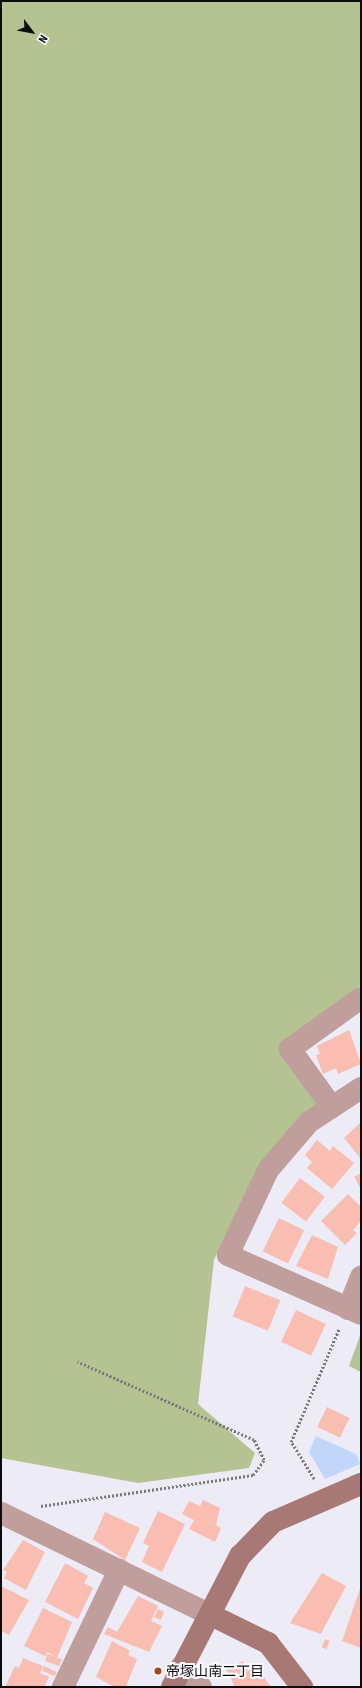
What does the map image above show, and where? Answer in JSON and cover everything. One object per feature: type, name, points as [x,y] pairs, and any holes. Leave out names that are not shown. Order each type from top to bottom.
[{"type":"street","points":[[332,1107],[290,1049],[361,998]]},
{"type":"street","points":[[361,1088],[309,1122],[268,1170],[228,1255],[355,1311],[361,1277]]},
{"type":"street","points":[[172,1687],[181,1667],[246,1550],[273,1522],[361,1484]]},
{"type":"street","points":[[1,1513],[268,1643],[302,1687]]},
{"type":"street","points":[[64,1687],[119,1570]]},
{"type":"street","points":[[181,1667],[201,1687]]},
{"type":"path","points":[[326,1498],[291,1442],[355,1311]]},
{"type":"path","points":[[32,1508],[253,1475],[264,1460],[254,1440],[77,1362]]},
{"type":"green space","points":[[1,1],[361,1],[361,986],[279,1046],[320,1102],[255,1175],[214,1260],[198,1404],[255,1453],[249,1468],[138,1483],[1,1458]]},
{"type":"green space","points":[[361,1333],[361,1372],[349,1366]]},
{"type":"water","points":[[316,1436],[356,1454],[360,1464],[325,1479],[309,1452]]},
{"type":"building","points":[[349,1030],[361,1064],[338,1074],[336,1068],[323,1074],[316,1055],[320,1054],[317,1046]]},
{"type":"building","points":[[361,1122],[361,1159],[344,1138]]},
{"type":"building","points":[[317,1140],[330,1151],[333,1146],[354,1163],[332,1189],[307,1168],[312,1162],[305,1155]]},
{"type":"building","points":[[361,1173],[361,1189],[354,1177]]},
{"type":"building","points":[[300,1178],[325,1197],[306,1221],[281,1203]]},
{"type":"building","points":[[348,1194],[361,1207],[361,1221],[353,1230],[357,1233],[345,1245],[321,1221]]},
{"type":"building","points":[[279,1218],[304,1230],[288,1264],[263,1251]]},
{"type":"building","points":[[312,1235],[338,1247],[328,1279],[296,1266]]},
{"type":"building","points":[[245,1286],[280,1300],[268,1331],[233,1317]]},
{"type":"building","points":[[296,1310],[326,1324],[311,1356],[281,1342]]},
{"type":"building","points":[[327,1407],[349,1418],[340,1438],[317,1427]]},
{"type":"building","points":[[203,1500],[220,1508],[216,1525],[221,1528],[215,1542],[189,1529],[194,1520],[182,1514],[189,1501],[200,1506]]},
{"type":"building","points":[[158,1511],[185,1524],[162,1572],[142,1562],[149,1546],[143,1543]]},
{"type":"building","points":[[105,1512],[140,1528],[125,1560],[93,1539]]},
{"type":"building","points":[[23,1540],[45,1552],[26,1590],[4,1578],[7,1572],[3,1570]]},
{"type":"building","points":[[65,1563],[88,1576],[84,1583],[93,1588],[78,1619],[45,1602]]},
{"type":"building","points":[[322,1573],[346,1586],[321,1634],[290,1623]]},
{"type":"building","points":[[1,1586],[29,1600],[9,1635],[1,1631]]},
{"type":"building","points":[[361,1586],[361,1648],[342,1641]]},
{"type":"building","points":[[138,1596],[158,1606],[151,1621],[162,1626],[149,1652],[104,1634],[108,1627],[117,1632]]},
{"type":"building","points":[[43,1608],[72,1622],[57,1658],[62,1659],[59,1666],[45,1661],[47,1654],[54,1656],[47,1652],[45,1656],[24,1646]]},
{"type":"building","points":[[158,1609],[164,1612],[161,1620],[154,1617]]},
{"type":"building","points":[[325,1639],[330,1641],[326,1649],[322,1647]]},
{"type":"building","points":[[112,1641],[130,1651],[128,1655],[137,1659],[126,1687],[114,1687],[96,1677]]},
{"type":"building","points":[[23,1658],[43,1666],[40,1673],[49,1677],[44,1687],[5,1687],[15,1666],[19,1668]]},
{"type":"building","points":[[243,1661],[248,1671],[256,1666],[271,1687],[235,1687],[226,1669]]},
{"type":"building","points":[[44,1666],[57,1672],[55,1676],[42,1671]]},
{"type":"place","name":"帝塚山南二丁目","points":[[158,1671]]}]
